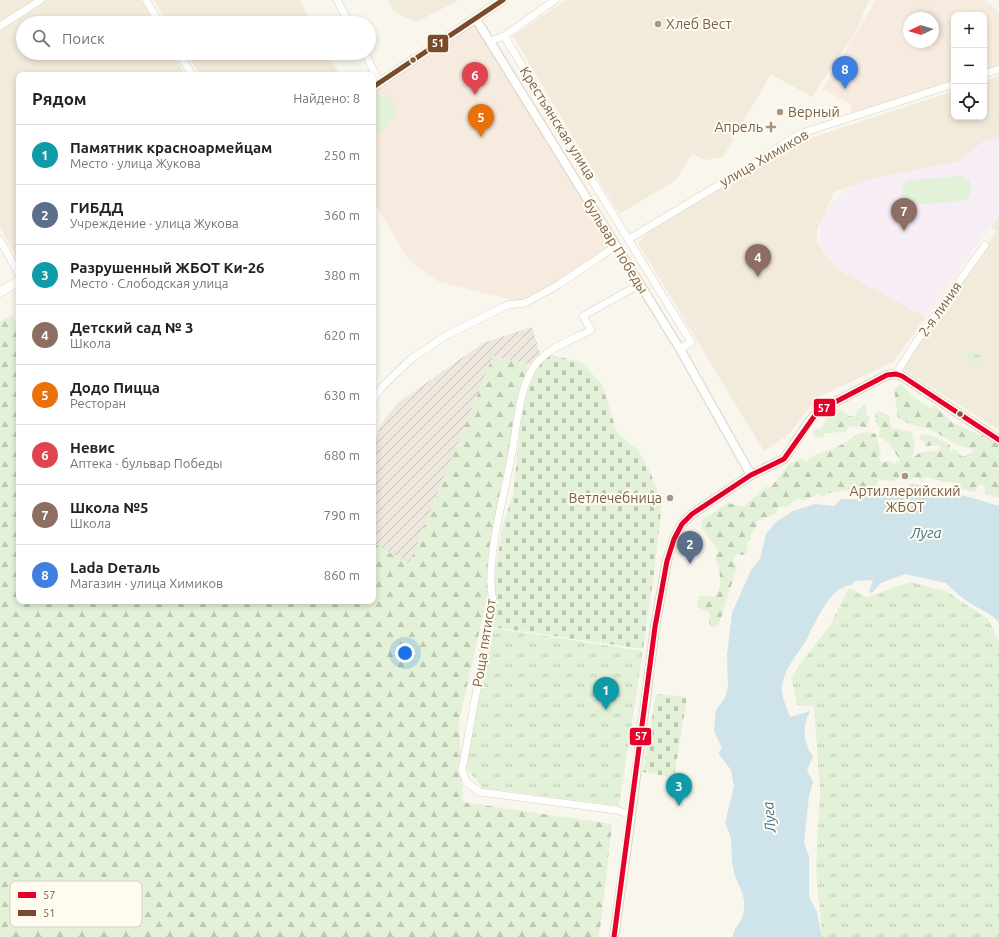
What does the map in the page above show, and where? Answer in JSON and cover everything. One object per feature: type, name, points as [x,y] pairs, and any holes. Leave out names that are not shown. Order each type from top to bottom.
[{"type":"main road","points":[[376,82],[493,0]]},
{"type":"main road","points":[[376,82],[476,19],[503,0]]},
{"type":"main road","points":[[0,292],[16,283]]},
{"type":"main road","points":[[0,297],[16,289]]},
{"type":"street","points":[[0,26],[41,0]]},
{"type":"street","points":[[146,0],[156,16]]},
{"type":"street","points":[[337,0],[345,16]]},
{"type":"street","points":[[491,41],[504,36],[555,0]]},
{"type":"street","name":"бульвар Победы","points":[[476,19],[680,349],[751,475]]},
{"type":"street","name":"Крестьянская улица","points":[[504,36],[691,342],[680,349]]},
{"type":"street","points":[[183,60],[190,72]]},
{"type":"street","points":[[368,60],[372,72]]},
{"type":"street","points":[[987,73],[999,69]]},
{"type":"street","name":"улица Химиков","points":[[629,239],[747,168],[800,134],[951,85]]},
{"type":"street","points":[[0,240],[16,269]]},
{"type":"street","name":"2-я линия","points":[[896,374],[916,342],[985,245]]},
{"type":"street","points":[[376,396],[382,387],[411,359],[447,335],[507,305],[525,304],[558,285],[616,246]]},
{"type":"street","name":"Роща пятисот","points":[[631,815],[616,810],[480,792],[467,783],[462,770],[493,602],[490,576],[494,542],[515,442],[521,401],[528,380],[536,363],[549,352],[591,330],[583,316],[640,284]]},
{"type":"street","points":[[614,937],[644,707],[662,585],[674,539],[682,524],[692,514],[751,475],[784,459],[808,422],[818,411],[876,379],[887,375],[896,374],[906,379],[999,440]]},
{"type":"shaded area","points":[[0,0],[141,0],[151,16],[16,16],[16,60],[176,60],[183,72],[16,72],[16,257],[0,227]]},
{"type":"shaded area","points":[[154,0],[300,0],[308,16],[164,16]]},
{"type":"shaded area","points":[[387,0],[459,0],[416,22],[394,12]]},
{"type":"shaded area","points":[[566,0],[869,0],[856,31],[812,97],[771,74],[723,157],[706,160],[692,154],[675,181],[619,214],[513,36]]},
{"type":"shaded area","points":[[876,0],[985,0],[999,12],[999,69],[987,73],[987,12],[951,12],[951,85],[853,117],[850,104],[823,89]]},
{"type":"shaded area","points":[[476,19],[616,246],[525,303],[437,281],[408,259],[376,206],[376,85]]},
{"type":"shaded area","points":[[191,60],[332,60],[338,72],[198,72]]},
{"type":"shaded area","points":[[999,76],[999,140],[984,141],[959,161],[877,178],[834,192],[817,230],[817,244],[819,244],[824,254],[839,270],[926,317],[893,362],[818,397],[789,434],[764,451],[638,243],[647,233],[790,147],[811,138],[951,92],[951,120],[987,120],[987,80]]},
{"type":"shaded area","points":[[999,140],[999,214],[926,317],[839,270],[824,254],[819,244],[821,222],[825,212],[831,204],[845,191],[865,181],[959,161],[984,141]]},
{"type":"shaded area","points":[[999,214],[999,430],[902,369],[997,231],[991,227]]},
{"type":"shaded area","points":[[532,327],[541,357],[532,365],[493,356],[409,564],[376,545],[376,436],[382,423],[398,403],[483,343]]},
{"type":"green space","points":[[378,93],[381,98],[387,94],[396,106],[396,117],[386,128],[376,134],[376,94]]},
{"type":"green space","points":[[963,176],[968,179],[972,188],[968,198],[963,201],[914,205],[908,203],[901,195],[904,183],[911,180]]},
{"type":"green space","points":[[12,315],[16,322],[16,604],[376,604],[376,545],[409,564],[493,356],[528,364],[494,541],[487,598],[459,721],[463,802],[612,824],[601,923],[598,937],[0,937],[0,322]]},
{"type":"green space","points":[[969,350],[983,357],[978,366],[964,359]]},
{"type":"green space","points":[[551,355],[581,362],[602,384],[617,433],[639,451],[651,474],[660,499],[661,512],[655,566],[643,649],[493,627],[496,600],[494,577],[503,525],[513,495],[521,421],[527,392],[539,363]]},
{"type":"green space","points":[[901,384],[912,396],[930,409],[935,406],[953,423],[996,442],[999,446],[999,498],[985,494],[985,486],[980,484],[975,492],[960,489],[952,482],[943,482],[927,477],[921,480],[916,477],[906,481],[900,477],[895,481],[887,481],[878,478],[878,483],[875,487],[829,493],[823,497],[818,494],[805,500],[798,499],[786,507],[779,507],[775,514],[757,521],[757,526],[750,534],[751,539],[746,542],[748,552],[744,555],[737,554],[733,561],[737,567],[719,624],[714,628],[709,623],[710,613],[698,607],[697,604],[701,596],[714,596],[719,589],[720,584],[720,572],[715,559],[718,550],[701,528],[703,519],[728,503],[744,507],[765,487],[771,487],[789,464],[802,459],[806,462],[810,458],[839,446],[860,433],[865,432],[876,434],[881,453],[879,457],[881,463],[888,461],[894,464],[900,460],[889,443],[879,436],[880,428],[875,422],[876,413],[880,411],[889,416],[891,428],[912,432],[915,446],[912,458],[922,452],[939,451],[941,445],[925,446],[924,442],[919,438],[923,434],[938,438],[950,445],[950,451],[955,449],[962,457],[973,452],[972,448],[961,446],[936,432],[910,424],[898,418],[894,389]]},
{"type":"green space","points":[[864,406],[867,409],[865,415],[870,416],[867,427],[849,426],[846,432],[825,433],[823,437],[816,438],[813,434],[815,429],[822,428],[826,418],[839,409],[849,416],[855,417],[857,411]]},
{"type":"green space","points":[[910,582],[946,591],[988,619],[999,641],[999,937],[822,937],[816,870],[820,790],[814,706],[797,705],[791,677],[830,625],[849,588],[867,597]]},
{"type":"green space","points":[[493,628],[643,651],[619,806],[483,788],[465,767]]},
{"type":"green space","points":[[656,694],[687,697],[674,778],[643,772]]},
{"type":"water","name":"Луга","points":[[911,484],[945,490],[999,506],[999,622],[989,614],[963,599],[946,583],[905,574],[881,583],[872,593],[869,592],[873,580],[855,581],[852,585],[844,587],[836,592],[830,599],[789,667],[782,685],[783,697],[790,717],[810,711],[807,717],[805,734],[807,746],[813,757],[807,770],[813,782],[809,796],[804,843],[809,856],[809,897],[817,912],[822,937],[733,937],[734,931],[742,918],[744,907],[743,895],[734,874],[731,840],[725,823],[734,786],[731,770],[718,753],[722,748],[714,731],[716,710],[725,698],[728,687],[727,655],[732,613],[751,570],[760,559],[766,534],[776,522],[793,511],[815,504],[834,506],[841,499],[860,499],[872,493],[889,492],[893,488],[908,487]]},
{"type":"transit line","name":"51","points":[[376,85],[503,0]]},
{"type":"transit line","name":"57","points":[[614,937],[655,627],[667,561],[674,539],[682,524],[692,514],[751,475],[784,459],[818,411],[887,375],[896,374],[902,376],[999,440]]},
{"type":"place","name":"Хлеб Вест","points":[[658,24]]},
{"type":"place","name":"Lada Dеталь","points":[[845,89]]},
{"type":"place","name":"Невис","points":[[475,95]]},
{"type":"place","name":"Верный","points":[[780,112]]},
{"type":"place","name":"Апрель","points":[[771,127]]},
{"type":"place","name":"Додо Пицца","points":[[481,137]]},
{"type":"place","name":"Школа №5","points":[[904,231]]},
{"type":"place","name":"Детский сад № 3","points":[[758,277]]},
{"type":"place","name":"Артиллерийский ЖБОТ","points":[[905,476]]},
{"type":"place","name":"Ветлечебница","points":[[670,498]]},
{"type":"place","name":"ГИБДД","points":[[690,564]]},
{"type":"place","name":"Памятник красноармейцам","points":[[606,710]]},
{"type":"place","name":"Разрушенный ЖБОТ Ки-26","points":[[679,806]]}]
